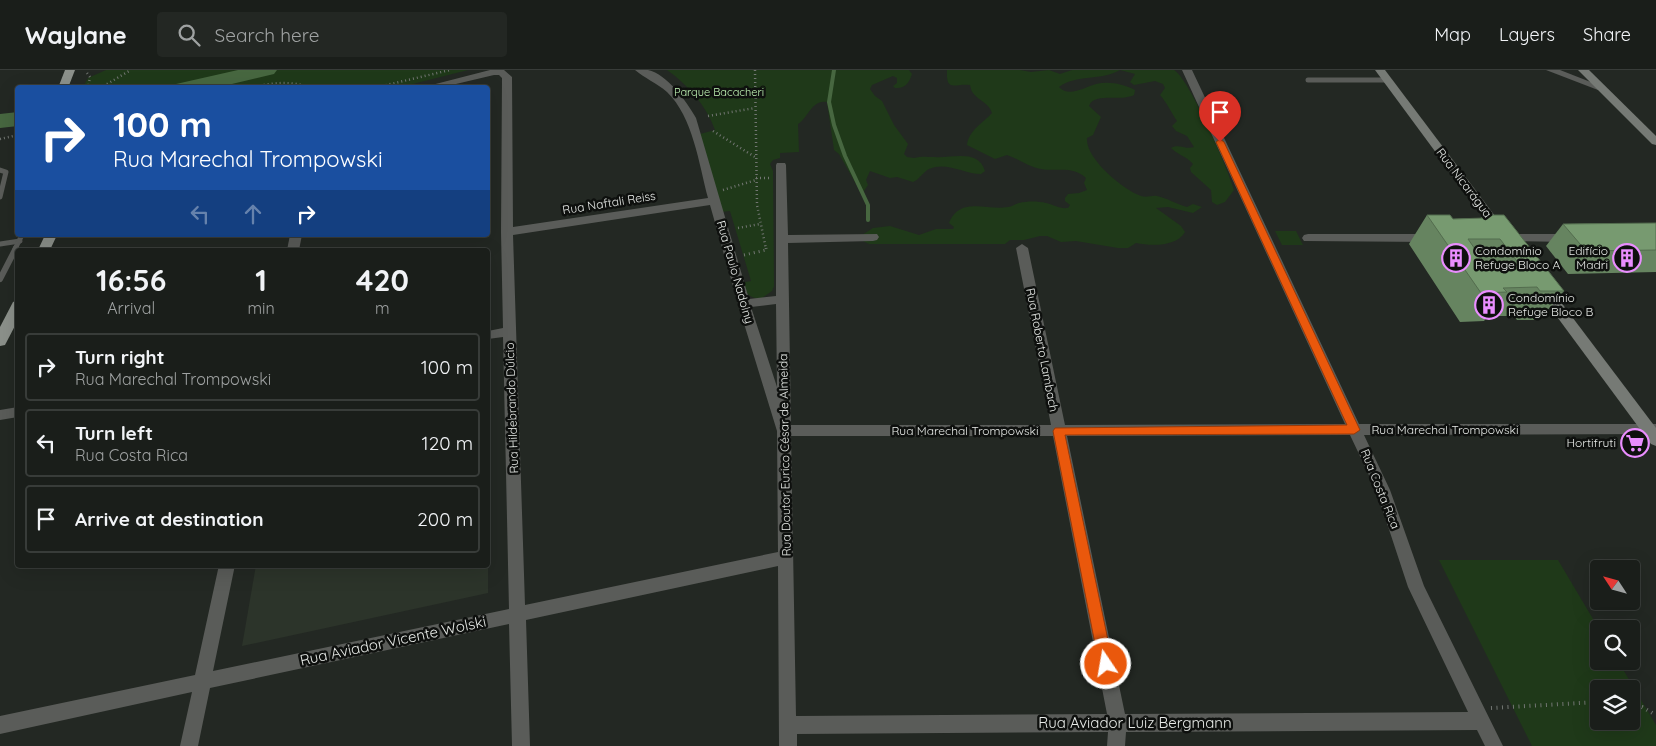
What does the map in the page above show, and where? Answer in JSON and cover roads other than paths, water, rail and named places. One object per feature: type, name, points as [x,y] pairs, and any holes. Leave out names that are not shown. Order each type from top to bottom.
[{"type":"main road","points":[[65,85],[70,70]]},
{"type":"main road","points":[[1583,70],[1656,142]]},
{"type":"main road","name":"Rua Nicarágua","points":[[1384,75],[1517,254]]},
{"type":"main road","points":[[1535,278],[1653,433]]},
{"type":"main road","points":[[0,341],[15,310]]},
{"type":"street","name":"Rua Paulo Nadolny","points":[[640,70],[666,87],[688,112],[716,196],[744,304],[784,432]]},
{"type":"street","name":"Rua Costa Rica","points":[[1186,70],[1389,506],[1416,587],[1494,746]]},
{"type":"street","points":[[1551,70],[1601,88]]},
{"type":"street","name":"Rua Hildebrando Dúlcio","points":[[436,85],[484,73],[501,72],[506,77],[507,232],[522,746]]},
{"type":"street","name":"Rua Doutor Eurico César de Almeida","points":[[781,165],[788,746]]},
{"type":"street","name":"Rua Naftali Reiss","points":[[507,232],[716,196]]},
{"type":"street","points":[[782,239],[873,237]]},
{"type":"street","points":[[1308,238],[1436,238]]},
{"type":"street","points":[[1486,238],[1581,238]]},
{"type":"street","name":"Rua Roberto Lambach","points":[[1022,248],[1118,723],[1116,746]]},
{"type":"street","points":[[744,304],[783,299]]},
{"type":"street","points":[[490,335],[510,331]]},
{"type":"street","points":[[0,415],[15,412]]},
{"type":"street","name":"Rua Marechal Trompowski","points":[[784,432],[1354,430],[1653,433]]},
{"type":"street","name":"Rua Aviador Vicente Wolski","points":[[0,725],[786,557]]},
{"type":"street","points":[[189,746],[226,568]]},
{"type":"street","name":"Rua Aviador Luiz Bergmann","points":[[788,725],[1118,723],[1479,715]]},
{"type":"lane","points":[[1308,80],[1384,75]]},
{"type":"lane","points":[[0,170],[6,172],[0,197]]},
{"type":"lane","points":[[0,244],[21,238]]},
{"type":"lane","points":[[0,279],[15,250]]},
{"type":"waterway","points":[[197,85],[267,70]]},
{"type":"waterway","points":[[834,70],[829,102],[834,125],[845,156],[868,205],[868,220]]},
{"type":"waterway","points":[[0,121],[15,119]]},
{"type":"place","name":"Condomínio Refuge Bloco A","points":[[1456,258]]},
{"type":"place","name":"Edifício Madri","points":[[1627,258]]},
{"type":"place","name":"Condomínio Refuge Bloco B","points":[[1489,305]]},
{"type":"place","name":"Hortifruti","points":[[1635,443]]},
{"type":"park label","name":"Parque Bacacheri","points":[[719,92]]}]
